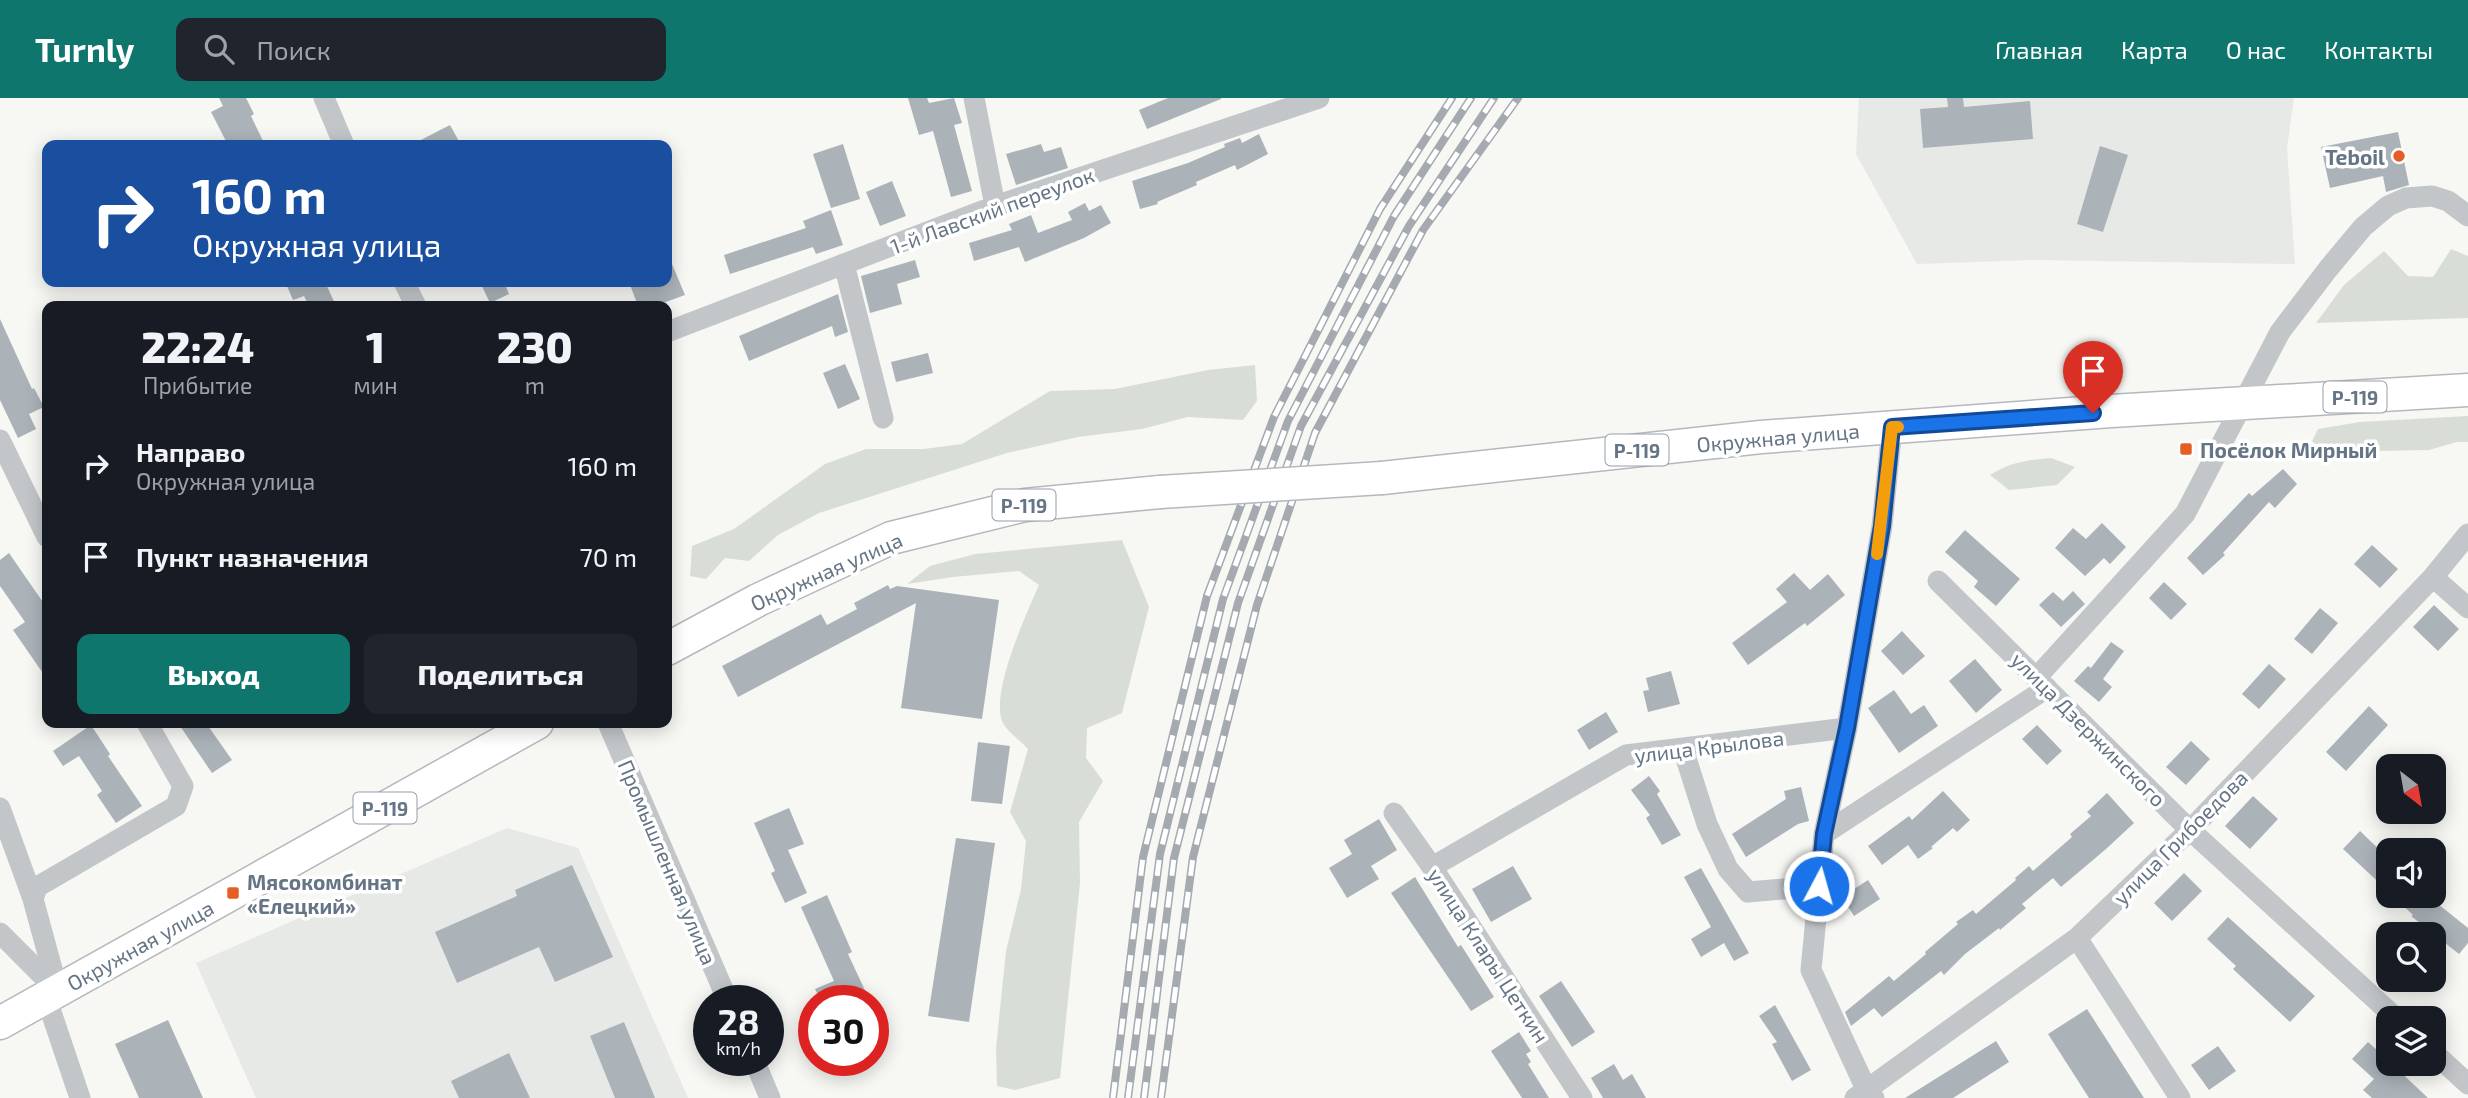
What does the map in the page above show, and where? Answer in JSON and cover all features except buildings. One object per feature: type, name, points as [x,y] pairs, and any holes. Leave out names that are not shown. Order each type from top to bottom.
[{"type":"highway","name":"Окружная улица","points":[[672,646],[758,600],[891,538],[1025,505],[1160,492],[1382,478],[1761,437],[2468,390]]},
{"type":"highway","name":"Окружная улица","points":[[0,1023],[528,728]]},
{"type":"street","points":[[324,98],[342,140]]},
{"type":"street","points":[[974,98],[995,206]]},
{"type":"street","name":"1-й Лавский переулок","points":[[672,329],[995,206],[1319,98]]},
{"type":"street","points":[[1824,834],[2042,683],[2185,514],[2280,332],[2363,227],[2388,206],[2406,198],[2431,196],[2448,201],[2468,216]]},
{"type":"street","points":[[844,264],[883,418]]},
{"type":"street","points":[[1866,1096],[1811,970],[1824,834],[1847,728],[1882,526],[1892,427]]},
{"type":"street","points":[[0,440],[42,527]]},
{"type":"street","name":"улица Грибоедова","points":[[1866,1096],[2077,938],[2190,830],[2432,577],[2468,534]]},
{"type":"street","points":[[2432,577],[2468,608]]},
{"type":"street","name":"улица Дзержинского","points":[[1938,581],[2190,830],[2383,1006]]},
{"type":"street","points":[[33,899],[37,887],[176,806],[183,786],[150,728]]},
{"type":"street","name":"Промышленная улица","points":[[610,728],[721,985]]},
{"type":"street","name":"улица Крылова","points":[[1432,867],[1626,755],[1847,728]]},
{"type":"street","points":[[1683,749],[1707,824],[1728,869],[1748,892],[1819,886]]},
{"type":"street","points":[[0,808],[33,899],[52,994],[80,1098]]},
{"type":"street","name":"улица Клары Цеткин","points":[[1394,813],[1582,1098]]},
{"type":"street","points":[[0,933],[52,994]]},
{"type":"street","points":[[2077,938],[2180,1098]]},
{"type":"street","points":[[2446,1064],[2468,1084]]},
{"type":"street","points":[[761,1076],[770,1098]]},
{"type":"shaded area","points":[[1859,98],[2294,98],[2287,148],[2295,264],[2033,260],[1917,264],[1856,154]]},
{"type":"shaded area","points":[[2451,249],[2468,256],[2468,318],[2316,323],[2344,285],[2384,251],[2408,276],[2433,277]]},
{"type":"shaded area","points":[[1255,365],[1257,401],[1243,420],[1188,417],[1142,429],[1078,437],[1007,453],[819,513],[778,535],[749,561],[725,558],[706,579],[690,576],[692,546],[734,529],[825,464],[866,449],[924,449],[962,444],[1050,391],[1115,389],[1208,370]]},
{"type":"shaded area","points":[[2468,416],[2468,442],[2457,442],[2429,450],[2323,452],[2312,441],[2318,429],[2360,422]]},
{"type":"shaded area","points":[[2051,458],[2075,467],[2057,485],[2009,490],[1990,475],[2019,462]]},
{"type":"shaded area","points":[[1122,540],[1149,607],[1122,713],[1087,728],[1086,758],[1103,781],[1079,822],[1080,883],[1060,1078],[1015,1090],[997,1086],[996,1048],[1006,951],[1021,889],[1026,841],[1010,812],[1028,749],[1004,725],[1000,707],[1005,672],[1039,585],[1019,571],[907,584],[930,566],[975,554]]},
{"type":"shaded area","points":[[507,828],[578,848],[688,1098],[256,1098],[196,963]]},
{"type":"railway","points":[[1113,1098],[1143,857],[1207,596],[1274,417],[1380,209],[1452,98]]},
{"type":"railway","points":[[1128,1098],[1160,854],[1223,599],[1288,421],[1394,216],[1471,98]]},
{"type":"railway","points":[[1144,1098],[1174,858],[1238,603],[1301,426],[1409,226],[1494,98]]},
{"type":"railway","points":[[1161,1098],[1193,857],[1257,605],[1315,433],[1423,230],[1518,98]]},
{"type":"slow traffic","points":[[1877,554],[1892,427],[1898,427]]},
{"type":"place","name":"Teboil","points":[[2399,156]]},
{"type":"place","name":"Посёлок Мирный","points":[[2186,449]]},
{"type":"place","name":"Мясокомбинат «Елецкий»","points":[[233,893]]},
{"type":"route","points":[[1819,886],[1824,834],[1847,728],[1882,526],[1892,427],[2093,413]]}]
